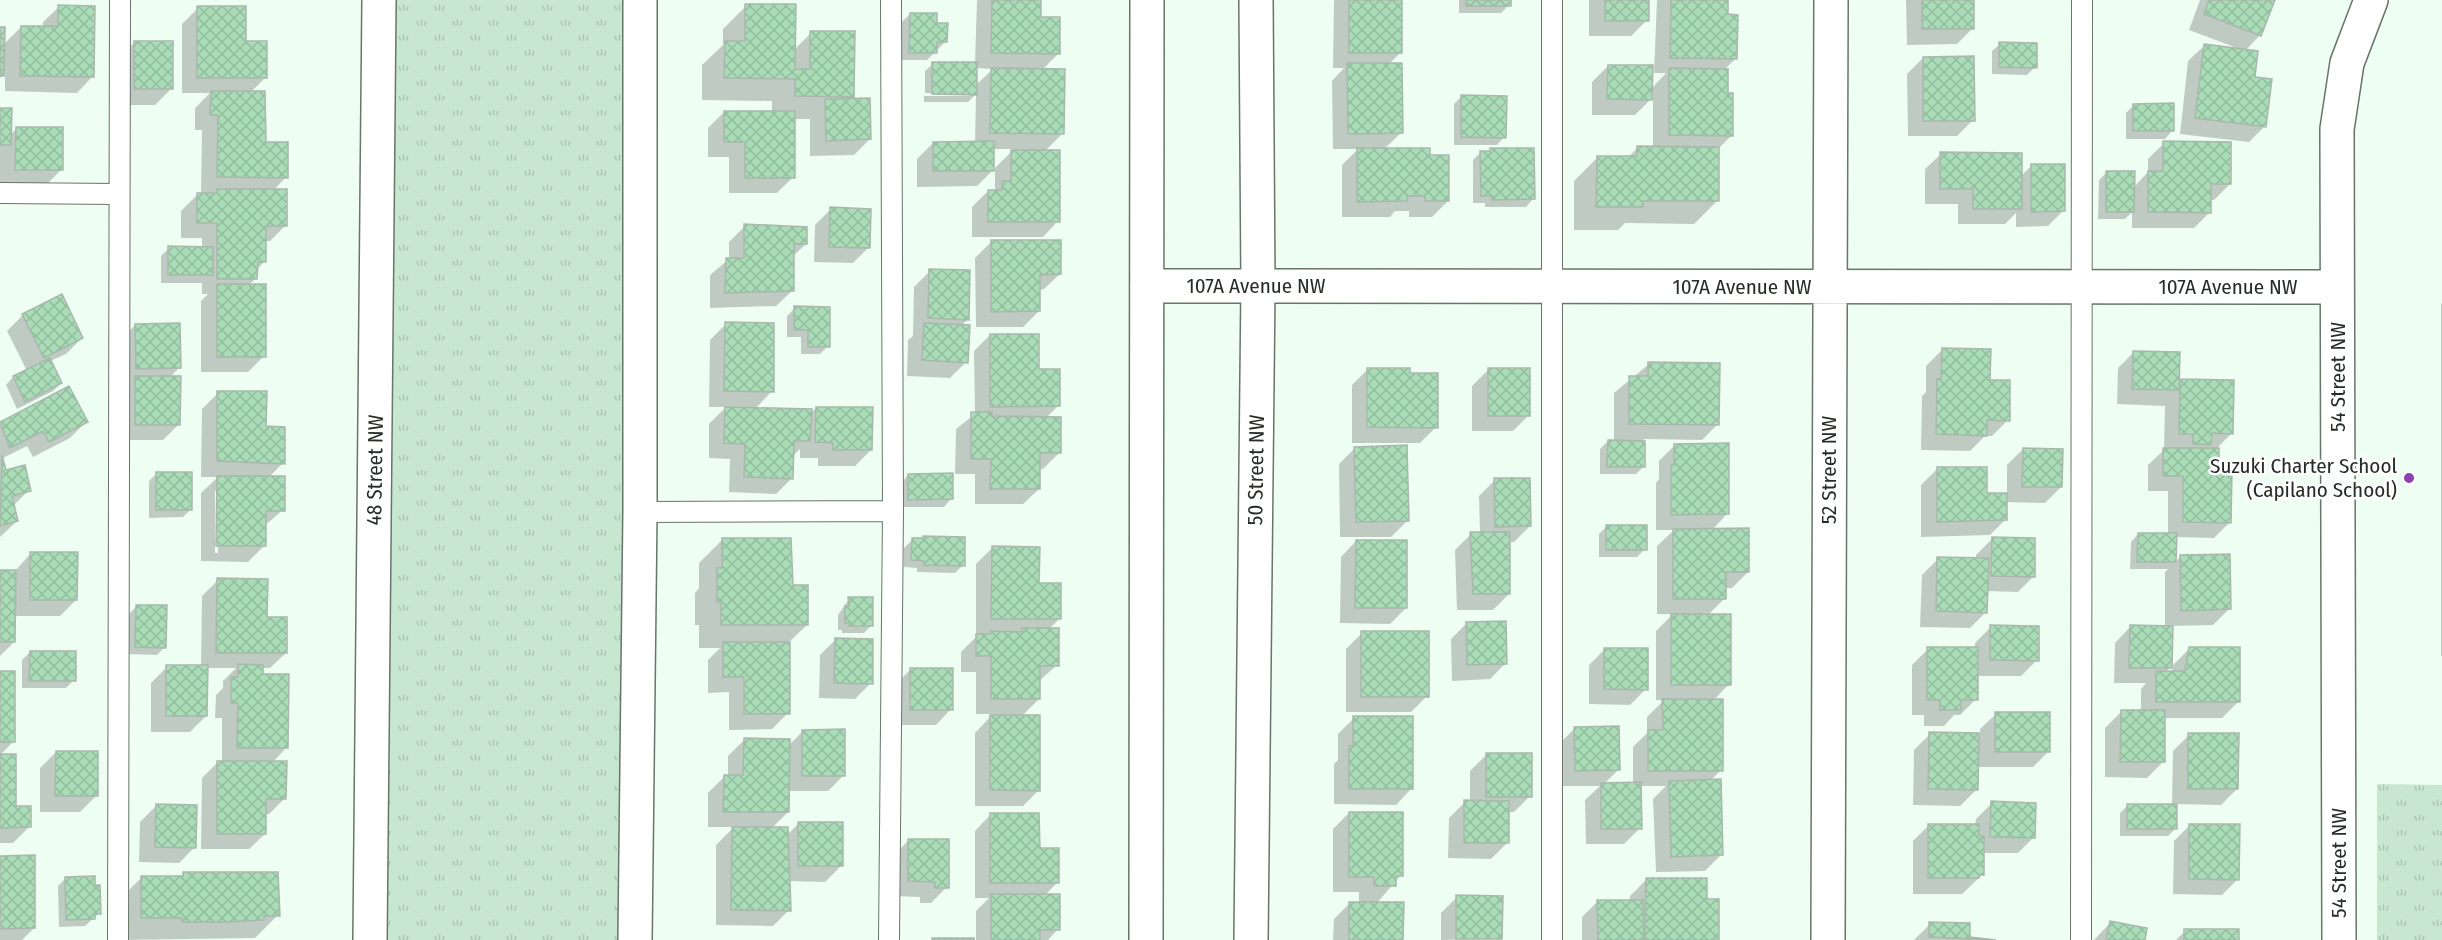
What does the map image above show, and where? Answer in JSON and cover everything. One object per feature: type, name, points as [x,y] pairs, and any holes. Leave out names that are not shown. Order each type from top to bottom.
[{"type":"street","name":"48 Street NW","points":[[370,940],[379,0]]},
{"type":"street","points":[[635,940],[640,512],[640,0]]},
{"type":"street","points":[[1146,940],[1147,0]]},
{"type":"street","name":"50 Street NW","points":[[1251,940],[1258,286],[1256,0]]},
{"type":"street","name":"52 Street NW","points":[[1828,940],[1831,0]]},
{"type":"street","name":"54 Street NW","points":[[2339,940],[2337,129],[2347,63],[2371,0]]},
{"type":"street","name":"107A Avenue NW","points":[[1147,286],[2337,288]]},
{"type":"lane","points":[[118,940],[120,0]]},
{"type":"lane","points":[[889,940],[893,511],[891,0]]},
{"type":"lane","points":[[1552,0],[1552,940]]},
{"type":"lane","points":[[2081,940],[2082,0]]},
{"type":"lane","points":[[0,193],[118,194]]},
{"type":"lane","points":[[640,512],[893,511]]},
{"type":"green space","points":[[379,0],[640,0],[635,940],[371,940]]},
{"type":"green space","points":[[2377,784],[2442,785],[2442,940],[2377,940]]},
{"type":"building","points":[[992,0],[1041,0],[1041,17],[1060,17],[1060,54],[991,53]]},
{"type":"building","points":[[1349,0],[1402,0],[1402,53],[1349,53]]},
{"type":"building","points":[[1466,0],[1511,0],[1511,6],[1466,6]]},
{"type":"building","points":[[1605,0],[1649,0],[1649,21],[1605,21]]},
{"type":"building","points":[[1671,0],[1728,0],[1728,14],[1738,15],[1737,59],[1670,58]]},
{"type":"building","points":[[1922,0],[1974,0],[1974,29],[1922,29]]},
{"type":"building","points":[[2209,0],[2275,0],[2261,36],[2204,14]]},
{"type":"building","points":[[745,4],[796,4],[795,69],[810,69],[810,31],[855,31],[854,97],[795,96],[795,79],[724,78],[725,41],[745,41]]},
{"type":"building","points":[[58,5],[95,6],[94,77],[20,76],[21,26],[58,26]]},
{"type":"building","points":[[197,6],[246,6],[246,41],[267,41],[267,78],[197,78]]},
{"type":"building","points":[[910,13],[937,13],[937,23],[948,23],[947,42],[937,42],[937,53],[909,53]]},
{"type":"building","points":[[0,27],[5,27],[4,76],[0,76]]},
{"type":"building","points":[[134,41],[173,41],[173,89],[134,89]]},
{"type":"building","points":[[1999,42],[2037,43],[2037,68],[1999,67]]},
{"type":"building","points":[[2204,44],[2258,51],[2255,77],[2272,79],[2266,127],[2195,118]]},
{"type":"building","points":[[1974,56],[1975,121],[1923,121],[1923,57]]},
{"type":"building","points":[[932,62],[977,62],[977,95],[932,94]]},
{"type":"building","points":[[1347,63],[1402,63],[1403,133],[1348,134]]},
{"type":"building","points":[[1608,65],[1653,65],[1652,100],[1607,99]]},
{"type":"building","points":[[991,68],[1065,69],[1064,134],[990,133]]},
{"type":"building","points":[[1669,68],[1728,69],[1728,93],[1733,93],[1733,136],[1669,135]]},
{"type":"building","points":[[211,91],[265,91],[266,142],[288,142],[288,178],[217,177],[218,115],[210,115]]},
{"type":"building","points":[[1461,95],[1507,96],[1506,138],[1461,137]]},
{"type":"building","points":[[870,98],[871,139],[826,141],[825,99]]},
{"type":"building","points":[[2174,103],[2174,131],[2133,131],[2133,104]]},
{"type":"building","points":[[0,108],[12,108],[11,145],[0,145]]},
{"type":"building","points":[[724,111],[795,111],[795,178],[745,178],[745,142],[724,142]]},
{"type":"building","points":[[16,127],[63,127],[63,170],[15,170]]},
{"type":"building","points":[[994,141],[994,171],[933,171],[933,142]]},
{"type":"building","points":[[2163,141],[2231,142],[2231,184],[2211,184],[2211,213],[2148,212],[2148,171],[2163,171]]},
{"type":"building","points":[[1637,146],[1719,147],[1719,201],[1643,201],[1643,207],[1596,207],[1597,156],[1637,156]]},
{"type":"building","points":[[1357,148],[1430,148],[1430,155],[1449,155],[1449,201],[1425,201],[1425,196],[1407,196],[1407,201],[1357,202]]},
{"type":"building","points":[[1490,148],[1534,148],[1535,199],[1492,200],[1492,196],[1481,196],[1480,151],[1490,151]]},
{"type":"building","points":[[1011,150],[1060,150],[1060,222],[988,222],[988,190],[1002,190],[1002,181],[1011,181]]},
{"type":"building","points":[[1940,152],[2022,153],[2022,209],[1973,209],[1973,189],[1940,189]]},
{"type":"building","points":[[2031,164],[2065,164],[2065,211],[2031,212]]},
{"type":"building","points":[[2106,171],[2135,171],[2134,212],[2106,212]]},
{"type":"building","points":[[217,189],[287,189],[287,226],[266,226],[266,262],[258,262],[257,279],[217,279],[217,223],[197,223],[197,193],[217,193]]},
{"type":"building","points":[[830,207],[871,209],[870,248],[829,247]]},
{"type":"building","points":[[744,224],[807,227],[807,244],[794,244],[794,291],[725,293],[726,258],[744,258]]},
{"type":"building","points":[[991,240],[1061,240],[1061,274],[1040,275],[1040,311],[991,312]]},
{"type":"building","points":[[168,246],[213,247],[213,275],[168,275]]},
{"type":"building","points":[[929,269],[970,270],[969,320],[928,318]]},
{"type":"building","points":[[217,284],[266,284],[266,357],[217,357]]},
{"type":"building","points":[[62,294],[83,338],[44,358],[22,314]]},
{"type":"building","points":[[794,306],[830,307],[830,347],[808,347],[808,330],[794,330]]},
{"type":"building","points":[[725,322],[774,323],[774,392],[724,391]]},
{"type":"building","points":[[180,323],[181,368],[136,369],[135,324]]},
{"type":"building","points":[[924,323],[970,325],[968,363],[922,360]]},
{"type":"building","points":[[990,334],[1039,334],[1039,369],[1060,369],[1060,406],[990,407]]},
{"type":"building","points":[[1942,348],[1991,349],[1990,380],[2010,380],[2010,421],[1987,420],[1987,436],[1936,434],[1937,379],[1941,379]]},
{"type":"building","points":[[2133,351],[2180,352],[2179,390],[2132,389]]},
{"type":"building","points":[[50,358],[62,383],[25,402],[13,376]]},
{"type":"building","points":[[1648,362],[1720,363],[1719,425],[1629,424],[1629,376],[1648,376]]},
{"type":"building","points":[[1367,368],[1410,368],[1410,373],[1438,373],[1438,428],[1367,427]]},
{"type":"building","points":[[1488,368],[1530,368],[1530,416],[1488,416]]},
{"type":"building","points":[[135,376],[181,376],[180,425],[135,425]]},
{"type":"building","points":[[2180,379],[2234,380],[2233,434],[2212,433],[2211,445],[2193,444],[2193,434],[2179,434]]},
{"type":"building","points":[[69,386],[88,422],[49,442],[43,431],[10,448],[0,422]]},
{"type":"building","points":[[217,391],[267,391],[266,426],[285,427],[285,464],[217,461]]},
{"type":"building","points":[[725,407],[812,409],[810,441],[794,441],[793,479],[744,477],[745,444],[724,443]]},
{"type":"building","points":[[816,407],[873,407],[872,450],[833,450],[833,443],[815,442]]},
{"type":"building","points":[[971,412],[992,412],[992,416],[1061,417],[1061,453],[1040,453],[1040,489],[990,489],[991,459],[971,459]]},
{"type":"building","points":[[1608,440],[1645,441],[1645,467],[1607,467]]},
{"type":"building","points":[[1729,443],[1729,514],[1671,515],[1671,465],[1674,465],[1674,444]]},
{"type":"building","points":[[1407,445],[1409,521],[1356,522],[1354,447]]},
{"type":"building","points":[[2023,448],[2063,449],[2062,487],[2022,487]]},
{"type":"building","points":[[2163,448],[2219,448],[2219,470],[2232,470],[2231,523],[2183,522],[2183,476],[2163,476]]},
{"type":"building","points":[[2,455],[6,470],[25,465],[31,491],[12,496],[18,521],[0,526]]},
{"type":"building","points":[[1937,467],[1987,467],[1987,493],[2007,493],[2007,520],[1937,522]]},
{"type":"building","points":[[156,472],[192,472],[192,510],[156,510]]},
{"type":"building","points":[[953,473],[953,499],[908,500],[908,474]]},
{"type":"building","points":[[217,476],[285,476],[285,511],[266,511],[266,546],[216,546]]},
{"type":"building","points":[[1494,478],[1530,478],[1531,526],[1495,527]]},
{"type":"building","points":[[1606,525],[1647,525],[1647,550],[1606,550]]},
{"type":"building","points":[[1749,528],[1749,572],[1726,572],[1726,599],[1673,599],[1673,529]]},
{"type":"building","points":[[1470,532],[1510,532],[1510,594],[1473,594]]},
{"type":"building","points":[[2138,533],[2177,533],[2176,562],[2137,562]]},
{"type":"building","points":[[923,536],[965,537],[965,566],[924,565],[924,561],[911,560],[912,538],[923,538]]},
{"type":"building","points":[[1992,537],[2035,538],[2035,577],[1991,576]]},
{"type":"building","points":[[722,538],[791,538],[793,585],[808,585],[808,625],[721,625],[721,602],[717,602],[717,568],[722,568]]},
{"type":"building","points":[[1356,540],[1407,540],[1407,608],[1355,608]]},
{"type":"building","points":[[992,546],[1040,547],[1039,583],[1061,583],[1061,619],[991,619]]},
{"type":"building","points":[[30,552],[78,552],[77,600],[30,600]]},
{"type":"building","points":[[2230,554],[2231,609],[2181,611],[2180,555]]},
{"type":"building","points":[[1937,557],[1989,558],[1987,613],[1936,611]]},
{"type":"building","points":[[0,570],[16,570],[15,642],[0,642]]},
{"type":"building","points":[[217,578],[268,579],[267,617],[287,617],[287,653],[216,653]]},
{"type":"building","points":[[848,597],[873,597],[873,626],[849,626],[849,623],[845,623],[845,606],[849,606]]},
{"type":"building","points":[[136,605],[167,605],[166,648],[135,647]]},
{"type":"building","points":[[1671,614],[1731,614],[1731,685],[1671,685]]},
{"type":"building","points":[[1506,621],[1507,664],[1467,665],[1466,622]]},
{"type":"building","points":[[1990,625],[2039,626],[2039,661],[1990,660]]},
{"type":"building","points":[[2130,625],[2173,626],[2172,668],[2129,668]]},
{"type":"building","points":[[1022,628],[1059,628],[1059,666],[1040,666],[1040,699],[991,699],[991,656],[976,656],[976,634],[991,634],[991,631],[1022,632]]},
{"type":"building","points":[[1361,631],[1429,631],[1429,697],[1361,697]]},
{"type":"building","points":[[835,638],[873,639],[873,684],[834,683]]},
{"type":"building","points":[[723,642],[790,642],[790,714],[744,714],[744,677],[723,677]]},
{"type":"building","points":[[1927,647],[1978,647],[1978,700],[1961,700],[1961,710],[1940,710],[1940,700],[1927,700]]},
{"type":"building","points":[[2189,647],[2240,647],[2240,702],[2156,702],[2156,671],[2185,671]]},
{"type":"building","points":[[1604,648],[1648,648],[1648,690],[1604,689]]},
{"type":"building","points":[[30,651],[76,651],[76,681],[29,681]]},
{"type":"building","points":[[238,664],[263,665],[263,674],[289,674],[288,748],[237,748],[238,703],[231,703],[231,677],[238,677]]},
{"type":"building","points":[[166,665],[208,665],[207,716],[166,716]]},
{"type":"building","points":[[910,668],[953,668],[953,710],[910,710]]},
{"type":"building","points":[[0,671],[15,671],[15,742],[0,742]]},
{"type":"building","points":[[1662,699],[1723,699],[1723,771],[1648,771],[1648,730],[1663,730]]},
{"type":"building","points":[[2121,710],[2165,710],[2165,762],[2120,762]]},
{"type":"building","points":[[1995,712],[2050,712],[2050,752],[1995,752]]},
{"type":"building","points":[[990,715],[1040,715],[1040,791],[990,790]]},
{"type":"building","points":[[1353,716],[1413,716],[1413,789],[1349,789],[1349,746],[1353,746]]},
{"type":"building","points":[[1619,726],[1620,770],[1575,771],[1574,727]]},
{"type":"building","points":[[845,729],[845,776],[802,776],[802,730]]},
{"type":"building","points":[[1929,732],[1979,733],[1978,790],[1928,789]]},
{"type":"building","points":[[2188,733],[2239,733],[2238,789],[2188,789]]},
{"type":"building","points":[[744,738],[790,739],[789,812],[723,812],[724,775],[743,775]]},
{"type":"building","points":[[56,751],[98,751],[98,796],[55,796]]},
{"type":"building","points":[[1486,753],[1532,753],[1532,797],[1486,797]]},
{"type":"building","points":[[0,754],[16,754],[16,806],[31,806],[31,827],[0,828]]},
{"type":"building","points":[[217,761],[287,761],[286,799],[266,799],[266,834],[217,834]]},
{"type":"building","points":[[1721,779],[1723,855],[1671,857],[1669,781]]},
{"type":"building","points":[[1641,782],[1642,829],[1601,829],[1601,783]]},
{"type":"building","points":[[1464,800],[1509,801],[1509,843],[1464,843]]},
{"type":"building","points":[[1991,801],[2036,803],[2035,838],[1990,837]]},
{"type":"building","points":[[156,804],[197,805],[196,848],[155,847]]},
{"type":"building","points":[[2127,804],[2177,804],[2177,829],[2127,829]]},
{"type":"building","points":[[1349,812],[1403,812],[1403,876],[1396,876],[1396,886],[1374,886],[1374,877],[1349,877]]},
{"type":"building","points":[[990,813],[1039,813],[1040,848],[1059,848],[1059,883],[990,883]]},
{"type":"building","points":[[798,822],[843,822],[843,866],[798,866]]},
{"type":"building","points":[[1928,824],[1979,824],[1979,836],[1984,836],[1984,875],[1979,875],[1979,878],[1928,878]]},
{"type":"building","points":[[2189,824],[2240,824],[2239,880],[2189,879]]},
{"type":"building","points":[[732,827],[788,827],[791,911],[731,910]]},
{"type":"building","points":[[908,839],[949,839],[949,888],[935,888],[935,882],[908,881]]},
{"type":"building","points":[[35,855],[35,928],[0,929],[0,856]]},
{"type":"building","points":[[183,872],[278,872],[280,916],[264,916],[264,920],[226,922],[182,922],[182,918],[141,918],[141,876],[183,876]]},
{"type":"building","points":[[95,876],[95,885],[100,885],[101,914],[95,914],[95,919],[66,920],[65,877]]},
{"type":"building","points":[[1646,878],[1707,878],[1707,899],[1719,899],[1719,940],[1645,940]]},
{"type":"building","points":[[991,894],[1060,894],[1060,930],[1040,930],[1040,940],[991,940]]},
{"type":"building","points":[[1456,895],[1503,896],[1502,939],[1456,939]]},
{"type":"building","points":[[1597,900],[1643,900],[1644,940],[1598,940]]},
{"type":"building","points":[[1349,902],[1404,902],[1403,940],[1349,940]]},
{"type":"building","points":[[2110,921],[2147,928],[2145,940],[2106,940]]},
{"type":"building","points":[[1929,922],[1970,923],[1970,937],[1996,940],[1929,937]]},
{"type":"building","points":[[2184,929],[2239,929],[2239,940],[2184,940]]},
{"type":"building","points":[[932,938],[974,938],[974,940],[932,940]]},
{"type":"place","name":"Suzuki Charter School (Capilano School)","points":[[2409,478]]}]
